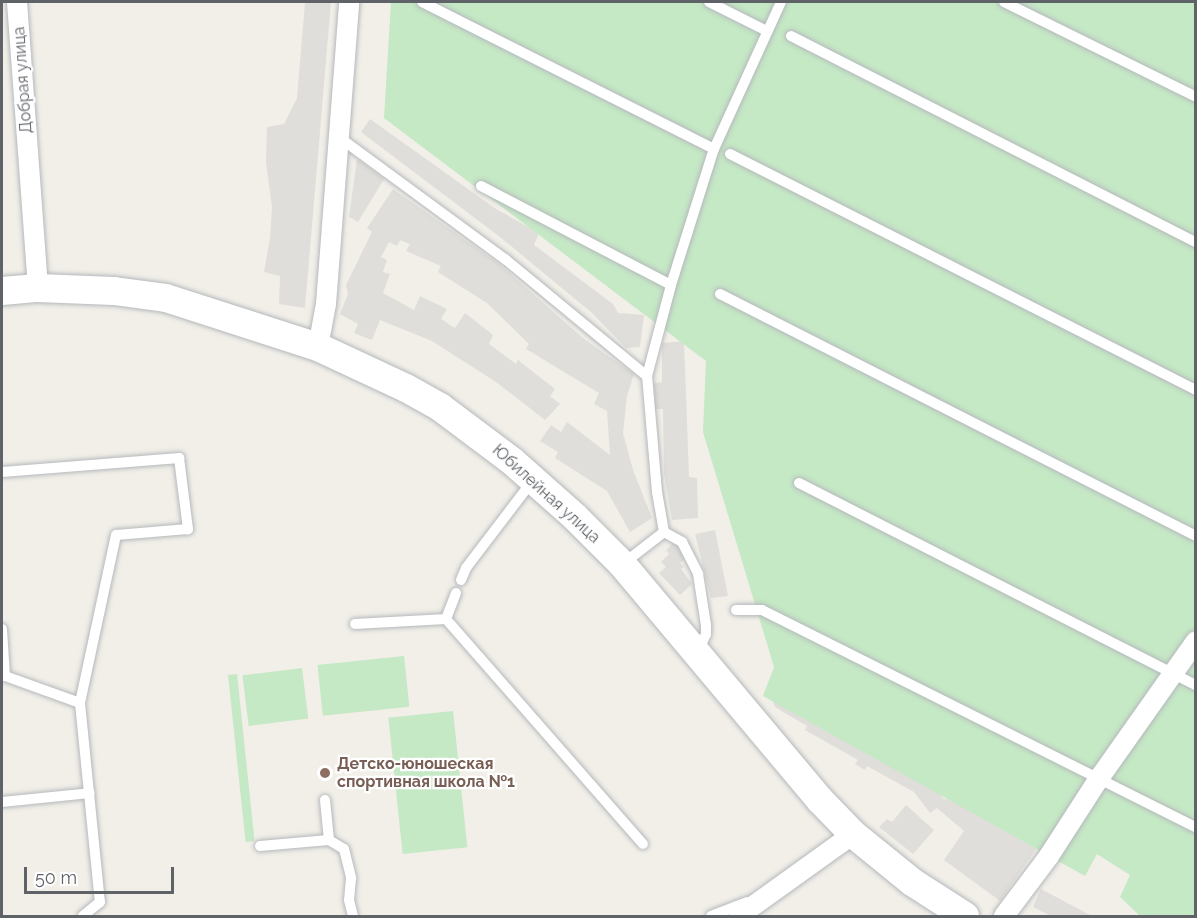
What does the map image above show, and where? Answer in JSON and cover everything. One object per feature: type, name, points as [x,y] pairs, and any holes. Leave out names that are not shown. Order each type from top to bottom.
[{"type":"street","name":"Добрая улица","points":[[17,2],[38,288]]},
{"type":"street","points":[[318,347],[326,304],[349,2]]},
{"type":"street","name":"Юбилейная улица","points":[[2,291],[38,288],[114,291],[166,298],[318,347],[440,407],[534,480],[622,564],[820,800],[853,834],[912,882],[964,916]]},
{"type":"street","points":[[1004,916],[1049,856],[1100,777],[1196,641]]},
{"type":"street","points":[[739,916],[853,834]]},
{"type":"lane","points":[[422,2],[714,149]]},
{"type":"lane","points":[[709,2],[767,31]]},
{"type":"lane","points":[[664,532],[657,492],[647,376],[671,285],[714,149],[781,2]]},
{"type":"lane","points":[[1004,2],[1196,97]]},
{"type":"lane","points":[[791,36],[1196,242]]},
{"type":"lane","points":[[340,138],[506,259],[647,376]]},
{"type":"lane","points":[[730,154],[1196,390]]},
{"type":"lane","points":[[481,186],[671,285]]},
{"type":"lane","points":[[720,294],[1196,536]]},
{"type":"lane","points":[[2,472],[179,458],[188,530],[116,535],[80,703],[100,902],[83,916]]},
{"type":"lane","points":[[461,580],[466,568],[534,480]]},
{"type":"lane","points":[[799,483],[1196,685]]},
{"type":"lane","points":[[622,564],[664,532]]},
{"type":"lane","points":[[664,532],[682,542],[698,574],[706,634],[697,653]]},
{"type":"lane","points":[[446,619],[456,593]]},
{"type":"lane","points":[[736,610],[762,610],[1196,827]]},
{"type":"lane","points":[[355,624],[446,619]]},
{"type":"lane","points":[[446,619],[643,844]]},
{"type":"lane","points":[[2,629],[6,676],[80,703]]},
{"type":"lane","points":[[2,802],[90,793]]},
{"type":"lane","points":[[325,800],[329,840]]},
{"type":"lane","points":[[260,846],[329,840],[344,849],[351,878],[349,900],[353,916]]},
{"type":"lane","points":[[711,916],[777,890]]},
{"type":"shaded area","points":[[305,2],[331,2],[305,308],[279,304],[280,276],[264,272],[270,238],[272,207],[266,163],[267,127],[284,124],[297,98]]},
{"type":"shaded area","points":[[370,119],[496,209],[539,233],[534,245],[613,304],[618,313],[644,315],[640,347],[626,348],[592,313],[500,237],[361,132]]},
{"type":"shaded area","points":[[357,159],[384,179],[358,222],[349,217]]},
{"type":"shaded area","points":[[393,189],[499,264],[584,339],[634,374],[627,396],[623,433],[633,470],[652,518],[630,532],[607,491],[555,458],[558,452],[540,441],[551,425],[561,432],[567,422],[610,455],[607,411],[594,404],[599,393],[526,349],[529,344],[487,303],[438,272],[441,266],[406,251],[410,244],[400,240],[397,246],[389,242],[381,257],[387,260],[383,272],[390,274],[383,293],[414,310],[420,296],[447,309],[441,319],[455,328],[465,313],[493,335],[489,344],[516,364],[518,360],[555,389],[550,396],[560,404],[545,420],[496,382],[432,341],[380,320],[372,340],[354,333],[358,324],[340,314],[348,294],[346,285],[372,232],[367,228]]},
{"type":"shaded area","points":[[684,341],[689,477],[697,478],[698,518],[672,520],[664,473],[663,409],[655,409],[654,383],[662,382],[662,343]]},
{"type":"shaded area","points":[[715,530],[728,596],[711,598],[695,534]]},
{"type":"shaded area","points":[[674,543],[686,557],[680,563],[684,567],[681,569],[692,584],[680,595],[659,573],[666,567],[661,562],[669,554],[666,550]]},
{"type":"shaded area","points":[[778,694],[927,779],[944,799],[965,802],[1036,849],[1000,901],[944,860],[964,831],[937,808],[930,813],[914,792],[867,766],[865,770],[855,764],[858,760],[805,730],[807,726],[775,707],[773,702]]},
{"type":"shaded area","points":[[906,805],[934,830],[913,854],[879,827],[887,819],[892,822]]},
{"type":"shaded area","points":[[1041,889],[1092,916],[1051,916],[1033,907]]},
{"type":"green space","points":[[391,2],[1195,2],[1195,916],[1140,916],[1120,897],[1130,875],[1097,854],[1085,876],[763,696],[774,667],[703,432],[706,361],[384,118]]},
{"type":"green space","points":[[404,656],[409,707],[323,716],[317,665]]},
{"type":"green space","points":[[302,668],[308,719],[249,726],[242,675]]},
{"type":"green space","points":[[237,674],[255,841],[246,842],[228,675]]},
{"type":"green space","points":[[453,711],[467,847],[403,854],[388,718]]},
{"type":"place","name":"Детско-юношеская спортивная школа №1","points":[[325,773]]}]
